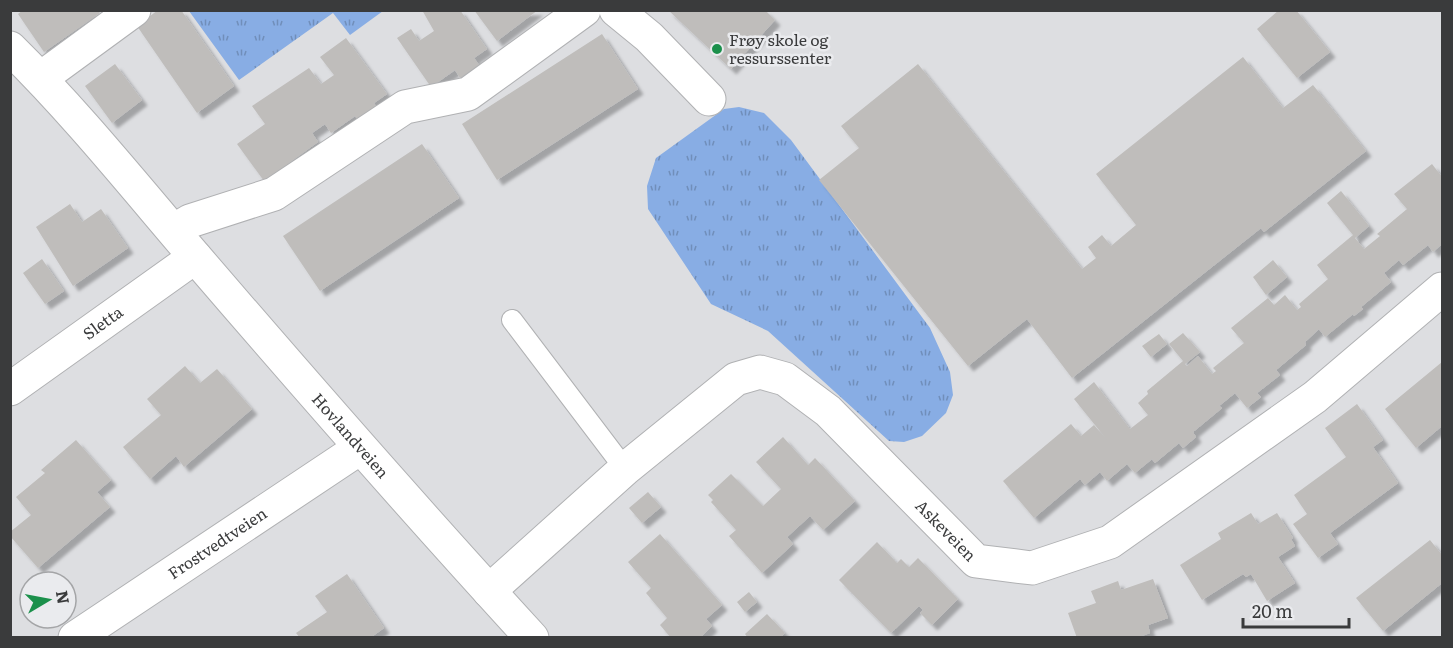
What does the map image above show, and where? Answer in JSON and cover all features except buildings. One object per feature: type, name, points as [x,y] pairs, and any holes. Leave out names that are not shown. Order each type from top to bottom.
[{"type":"street","points":[[41,78],[134,10]]},
{"type":"street","points":[[174,230],[190,221],[274,194],[405,107],[468,94],[584,10]]},
{"type":"street","points":[[616,10],[650,37],[709,99]]},
{"type":"street","name":"Hovlandveien","points":[[10,48],[41,78],[360,448],[532,638]]},
{"type":"street","name":"Sletta","points":[[10,389],[195,257]]},
{"type":"street","name":"Askeveien","points":[[489,591],[625,469],[736,379],[760,372],[785,379],[828,411],[976,561],[1032,568],[1110,542],[1315,397],[1443,289]]},
{"type":"street","name":"Frostvedtveien","points":[[75,638],[360,448]]},
{"type":"lane","points":[[512,320],[625,469]]},
{"type":"green space","points":[[189,11],[383,11],[350,35],[333,13],[239,80]]},
{"type":"green space","points":[[739,107],[764,113],[791,140],[930,328],[950,372],[953,395],[946,413],[922,436],[904,442],[889,441],[768,331],[711,304],[648,209],[647,186],[656,158],[724,109]]},
{"type":"place","name":"Frøy skole og ressurssenter","points":[[717,49]]}]
